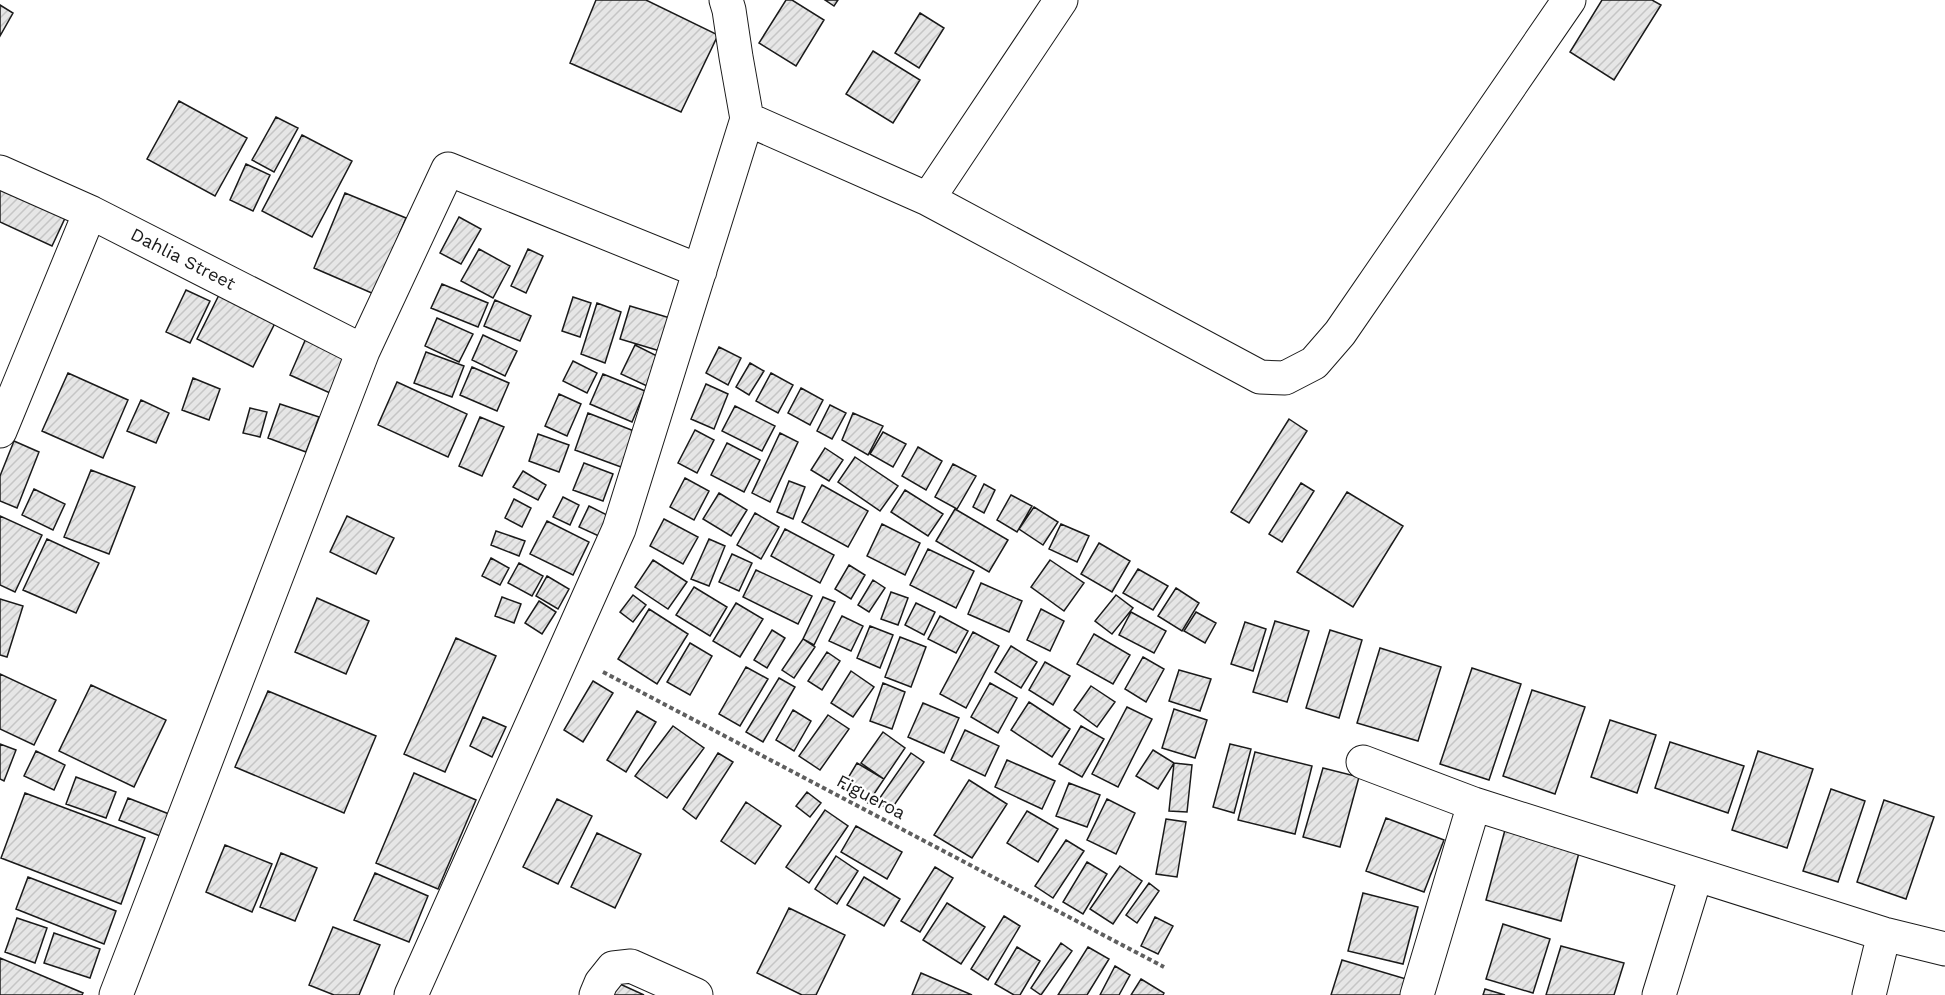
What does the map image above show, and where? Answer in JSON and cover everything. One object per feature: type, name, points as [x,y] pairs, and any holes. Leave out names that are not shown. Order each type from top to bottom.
[{"type":"street","points":[[928,199],[1061,0]]},
{"type":"street","points":[[747,119],[928,199],[1260,376],[1285,378],[1314,363],[1340,333],[1569,0]]},
{"type":"street","points":[[411,995],[619,529],[747,119],[736,57],[731,3]]},
{"type":"street","points":[[116,995],[363,351],[448,170],[700,271]]},
{"type":"street","name":"Dahlia Street","points":[[0,172],[90,212],[363,351]]},
{"type":"street","points":[[0,431],[90,212]]},
{"type":"street","points":[[1363,762],[1474,804],[1884,934],[1945,949]]},
{"type":"street","points":[[1417,995],[1474,804]]},
{"type":"street","points":[[1659,995],[1695,875]]},
{"type":"street","points":[[1869,995],[1884,934]]},
{"type":"street","points":[[605,981],[631,966],[696,995]]},
{"type":"path","name":"Figueroa","points":[[565,652],[1164,967]]},
{"type":"building","points":[[596,0],[646,0],[718,35],[681,112],[570,63]]},
{"type":"building","points":[[786,0],[792,0],[824,20],[796,66],[759,43]]},
{"type":"building","points":[[825,0],[838,0],[834,6]]},
{"type":"building","points":[[1602,0],[1652,0],[1661,5],[1614,80],[1570,52]]},
{"type":"building","points":[[0,5],[13,13],[0,36]]},
{"type":"building","points":[[920,13],[944,28],[919,68],[895,53]]},
{"type":"building","points":[[873,51],[920,80],[893,123],[846,94]]},
{"type":"building","points":[[179,101],[247,138],[215,196],[147,159]]},
{"type":"building","points":[[276,117],[298,128],[274,172],[252,160]]},
{"type":"building","points":[[302,135],[352,161],[312,237],[262,211]]},
{"type":"building","points":[[246,164],[270,175],[253,211],[230,200]]},
{"type":"building","points":[[0,185],[66,216],[52,246],[0,222]]},
{"type":"building","points":[[345,193],[406,218],[374,294],[314,268]]},
{"type":"building","points":[[459,217],[481,229],[461,264],[440,253]]},
{"type":"building","points":[[479,249],[510,266],[493,298],[461,281]]},
{"type":"building","points":[[528,249],[543,256],[526,293],[511,286]]},
{"type":"building","points":[[442,284],[488,303],[478,327],[431,308]]},
{"type":"building","points":[[186,290],[210,301],[190,343],[166,332]]},
{"type":"building","points":[[221,291],[277,319],[253,367],[197,339]]},
{"type":"building","points":[[573,297],[591,303],[580,337],[562,331]]},
{"type":"building","points":[[495,300],[531,316],[520,341],[484,326]]},
{"type":"building","points":[[597,303],[621,312],[605,363],[581,354]]},
{"type":"building","points":[[630,306],[670,318],[660,351],[620,339]]},
{"type":"building","points":[[437,318],[473,334],[459,362],[425,346]]},
{"type":"building","points":[[483,335],[517,351],[505,376],[472,360]]},
{"type":"building","points":[[307,336],[348,354],[330,393],[290,375]]},
{"type":"building","points":[[635,345],[661,358],[647,386],[621,374]]},
{"type":"building","points":[[719,347],[741,358],[728,385],[706,373]]},
{"type":"building","points":[[426,352],[464,366],[452,397],[414,383]]},
{"type":"building","points":[[573,361],[597,373],[587,393],[563,381]]},
{"type":"building","points":[[750,363],[764,371],[749,395],[736,387]]},
{"type":"building","points":[[472,367],[509,383],[497,411],[460,395]]},
{"type":"building","points":[[68,373],[128,400],[103,458],[42,431]]},
{"type":"building","points":[[771,373],[793,385],[778,413],[756,401]]},
{"type":"building","points":[[603,374],[645,391],[632,422],[590,404]]},
{"type":"building","points":[[193,378],[220,389],[209,420],[182,410]]},
{"type":"building","points":[[397,382],[467,414],[448,457],[378,425]]},
{"type":"building","points":[[706,384],[728,394],[714,429],[691,419]]},
{"type":"building","points":[[801,388],[823,400],[810,425],[788,413]]},
{"type":"building","points":[[559,394],[581,404],[567,436],[545,426]]},
{"type":"building","points":[[141,400],[169,413],[156,443],[127,431]]},
{"type":"building","points":[[280,404],[319,417],[306,452],[268,438]]},
{"type":"building","points":[[830,405],[846,413],[832,439],[817,431]]},
{"type":"building","points":[[735,406],[775,426],[762,451],[722,431]]},
{"type":"building","points":[[250,408],[267,412],[260,437],[243,433]]},
{"type":"building","points":[[588,413],[634,431],[621,467],[575,450]]},
{"type":"building","points":[[853,413],[883,426],[868,455],[842,440]]},
{"type":"building","points":[[480,417],[504,427],[482,476],[459,466]]},
{"type":"building","points":[[1289,419],[1307,431],[1249,523],[1231,512]]},
{"type":"building","points":[[695,430],[714,440],[697,473],[678,463]]},
{"type":"building","points":[[883,432],[906,444],[893,467],[870,454]]},
{"type":"building","points":[[780,433],[798,442],[770,502],[752,493]]},
{"type":"building","points":[[538,434],[569,445],[559,472],[529,461]]},
{"type":"building","points":[[14,441],[39,452],[17,508],[0,501],[0,476]]},
{"type":"building","points":[[727,443],[760,460],[744,492],[711,475]]},
{"type":"building","points":[[918,447],[942,461],[926,490],[902,476]]},
{"type":"building","points":[[825,448],[843,460],[829,481],[811,470]]},
{"type":"building","points":[[855,457],[898,486],[880,511],[838,482]]},
{"type":"building","points":[[584,463],[613,474],[603,501],[573,490]]},
{"type":"building","points":[[953,464],[976,476],[957,509],[935,497]]},
{"type":"building","points":[[91,470],[135,487],[109,554],[64,537]]},
{"type":"building","points":[[523,471],[546,485],[538,500],[513,487]]},
{"type":"building","points":[[685,478],[709,491],[694,520],[670,507]]},
{"type":"building","points":[[789,481],[805,487],[793,519],[777,512]]},
{"type":"building","points":[[1301,483],[1314,491],[1282,542],[1269,534]]},
{"type":"building","points":[[984,484],[995,490],[984,513],[973,507]]},
{"type":"building","points":[[822,485],[868,511],[848,547],[802,522]]},
{"type":"building","points":[[34,489],[65,504],[53,530],[22,515]]},
{"type":"building","points":[[905,490],[943,514],[928,536],[891,512]]},
{"type":"building","points":[[1347,492],[1403,526],[1353,607],[1297,572]]},
{"type":"building","points":[[719,493],[747,510],[731,536],[703,519]]},
{"type":"building","points":[[1011,495],[1032,506],[1017,532],[997,520]]},
{"type":"building","points":[[563,497],[579,505],[570,525],[553,517]]},
{"type":"building","points":[[514,499],[531,508],[522,527],[505,518]]},
{"type":"building","points":[[589,506],[611,517],[601,537],[579,527]]},
{"type":"building","points":[[1034,507],[1058,522],[1043,545],[1019,529]]},
{"type":"building","points":[[955,509],[1008,540],[989,572],[936,541]]},
{"type":"building","points":[[755,513],[779,527],[761,559],[737,545]]},
{"type":"building","points":[[0,516],[42,535],[15,592],[0,585]]},
{"type":"building","points":[[347,516],[394,538],[376,574],[330,552]]},
{"type":"building","points":[[664,519],[698,537],[683,564],[650,546]]},
{"type":"building","points":[[547,521],[589,542],[573,575],[530,554]]},
{"type":"building","points":[[882,524],[920,543],[905,575],[867,556]]},
{"type":"building","points":[[1061,524],[1089,536],[1077,562],[1049,549]]},
{"type":"building","points":[[785,529],[834,555],[820,583],[771,556]]},
{"type":"building","points":[[496,531],[525,541],[519,556],[491,545]]},
{"type":"building","points":[[47,539],[99,563],[76,613],[23,590]]},
{"type":"building","points":[[709,539],[725,546],[709,586],[691,579]]},
{"type":"building","points":[[1099,543],[1130,561],[1112,592],[1081,574]]},
{"type":"building","points":[[928,549],[974,571],[956,608],[910,585]]},
{"type":"building","points":[[732,554],[752,563],[739,591],[719,582]]},
{"type":"building","points":[[491,558],[509,568],[500,585],[482,576]]},
{"type":"building","points":[[653,560],[687,582],[668,609],[635,587]]},
{"type":"building","points":[[1050,560],[1084,583],[1064,611],[1031,587]]},
{"type":"building","points":[[519,563],[543,576],[532,596],[508,583]]},
{"type":"building","points":[[849,565],[865,575],[851,599],[835,589]]},
{"type":"building","points":[[1138,569],[1168,586],[1153,610],[1123,593]]},
{"type":"building","points":[[756,570],[812,596],[798,624],[743,597]]},
{"type":"building","points":[[547,576],[569,589],[558,609],[536,596]]},
{"type":"building","points":[[873,580],[885,588],[869,612],[858,605]]},
{"type":"building","points":[[981,583],[1022,601],[1009,632],[968,614]]},
{"type":"building","points":[[694,587],[727,607],[710,636],[676,615]]},
{"type":"building","points":[[1176,588],[1199,603],[1182,631],[1158,616]]},
{"type":"building","points":[[891,592],[908,598],[898,625],[881,619]]},
{"type":"building","points":[[633,595],[646,605],[633,622],[620,612]]},
{"type":"building","points":[[1116,595],[1133,608],[1112,634],[1095,621]]},
{"type":"building","points":[[502,597],[521,604],[514,623],[495,616]]},
{"type":"building","points":[[823,597],[835,602],[814,645],[803,639]]},
{"type":"building","points":[[317,598],[369,621],[346,674],[295,652]]},
{"type":"building","points":[[0,599],[23,606],[7,657],[0,655]]},
{"type":"building","points":[[539,601],[556,612],[542,634],[525,623]]},
{"type":"building","points":[[736,603],[763,619],[740,657],[713,641]]},
{"type":"building","points":[[916,603],[935,612],[924,635],[905,625]]},
{"type":"building","points":[[649,609],[688,634],[657,684],[618,659]]},
{"type":"building","points":[[1041,609],[1064,621],[1050,651],[1027,640]]},
{"type":"building","points":[[1131,612],[1166,631],[1154,653],[1119,635]]},
{"type":"building","points":[[1196,612],[1216,623],[1205,643],[1184,631]]},
{"type":"building","points":[[842,616],[863,626],[851,651],[829,641]]},
{"type":"building","points":[[940,616],[968,631],[956,653],[928,639]]},
{"type":"building","points":[[1275,621],[1309,631],[1287,702],[1253,692]]},
{"type":"building","points":[[1245,622],[1266,629],[1253,671],[1231,664]]},
{"type":"building","points":[[870,626],[893,635],[880,668],[857,658]]},
{"type":"building","points":[[772,630],[785,638],[767,668],[754,660]]},
{"type":"building","points":[[1330,630],[1362,640],[1339,718],[1306,708]]},
{"type":"building","points":[[973,632],[999,646],[966,708],[940,694]]},
{"type":"building","points":[[1094,634],[1130,655],[1113,684],[1077,664]]},
{"type":"building","points":[[900,637],[926,647],[911,687],[885,677]]},
{"type":"building","points":[[456,638],[496,656],[445,772],[404,754]]},
{"type":"building","points":[[803,639],[815,647],[794,678],[782,670]]},
{"type":"building","points":[[690,643],[712,656],[690,695],[667,682]]},
{"type":"building","points":[[1011,646],[1037,662],[1021,688],[995,672]]},
{"type":"building","points":[[1380,648],[1441,667],[1418,741],[1357,723]]},
{"type":"building","points":[[827,652],[840,661],[822,690],[808,681]]},
{"type":"building","points":[[1143,657],[1164,669],[1146,702],[1125,689]]},
{"type":"building","points":[[1045,662],[1070,676],[1053,705],[1029,690]]},
{"type":"building","points":[[746,667],[768,679],[740,726],[719,714]]},
{"type":"building","points":[[1472,668],[1521,684],[1489,780],[1440,764]]},
{"type":"building","points":[[1179,670],[1211,679],[1200,711],[1169,701]]},
{"type":"building","points":[[851,671],[874,687],[853,717],[831,703]]},
{"type":"building","points":[[0,674],[56,700],[34,745],[0,729]]},
{"type":"building","points":[[779,678],[795,687],[763,742],[746,732]]},
{"type":"building","points":[[593,681],[613,693],[583,742],[564,730]]},
{"type":"building","points":[[883,683],[905,692],[892,729],[870,721]]},
{"type":"building","points":[[990,683],[1017,698],[998,733],[971,717]]},
{"type":"building","points":[[91,685],[166,720],[134,787],[59,751]]},
{"type":"building","points":[[1091,686],[1115,702],[1097,727],[1074,710]]},
{"type":"building","points":[[1532,690],[1585,707],[1555,794],[1503,776]]},
{"type":"building","points":[[268,691],[376,736],[344,813],[235,767]]},
{"type":"building","points":[[1029,702],[1070,729],[1052,757],[1011,730]]},
{"type":"building","points":[[923,703],[959,718],[944,753],[908,737]]},
{"type":"building","points":[[1127,707],[1152,719],[1118,787],[1092,774]]},
{"type":"building","points":[[1174,709],[1207,720],[1195,758],[1162,748]]},
{"type":"building","points":[[793,710],[811,721],[794,751],[776,740]]},
{"type":"building","points":[[637,711],[656,722],[626,772],[607,760]]},
{"type":"building","points":[[828,715],[849,729],[820,770],[799,756]]},
{"type":"building","points":[[483,717],[506,727],[492,757],[470,746]]},
{"type":"building","points":[[1610,720],[1656,735],[1637,793],[1591,777]]},
{"type":"building","points":[[673,726],[704,748],[667,798],[635,776]]},
{"type":"building","points":[[1081,726],[1104,739],[1082,777],[1059,764]]},
{"type":"building","points":[[965,730],[999,746],[985,776],[951,760]]},
{"type":"building","points":[[883,732],[905,748],[884,779],[861,763]]},
{"type":"building","points":[[1670,742],[1744,766],[1728,813],[1655,788]]},
{"type":"building","points":[[0,744],[16,750],[4,781],[0,779]]},
{"type":"building","points":[[1230,744],[1251,749],[1234,813],[1213,807]]},
{"type":"building","points":[[1153,750],[1174,763],[1158,789],[1136,776]]},
{"type":"building","points":[[36,751],[65,765],[54,790],[24,776]]},
{"type":"building","points":[[1758,751],[1813,769],[1787,848],[1732,830]]},
{"type":"building","points":[[1255,752],[1312,766],[1295,834],[1238,820]]},
{"type":"building","points":[[718,753],[733,762],[696,819],[683,809]]},
{"type":"building","points":[[911,753],[924,762],[890,811],[877,802]]},
{"type":"building","points":[[1007,760],[1055,781],[1042,809],[995,787]]},
{"type":"building","points":[[857,763],[884,779],[868,803],[842,788]]},
{"type":"building","points":[[1174,763],[1192,765],[1187,812],[1169,811]]},
{"type":"building","points":[[1323,768],[1359,777],[1340,847],[1303,837]]},
{"type":"building","points":[[414,773],[476,800],[438,889],[376,863]]},
{"type":"building","points":[[76,777],[116,792],[106,818],[66,804]]},
{"type":"building","points":[[969,780],[1007,804],[972,858],[934,835]]},
{"type":"building","points":[[1069,783],[1100,795],[1087,827],[1056,816]]},
{"type":"building","points":[[1831,789],[1865,801],[1838,882],[1803,871]]},
{"type":"building","points":[[807,792],[821,803],[810,817],[796,806]]},
{"type":"building","points":[[25,793],[145,838],[121,904],[1,858]]},
{"type":"building","points":[[128,798],[169,814],[160,836],[119,820]]},
{"type":"building","points":[[557,799],[592,816],[558,884],[523,867]]},
{"type":"building","points":[[1107,799],[1135,813],[1116,854],[1087,840]]},
{"type":"building","points":[[1884,800],[1934,817],[1906,899],[1857,882]]},
{"type":"building","points":[[746,802],[781,826],[755,864],[721,841]]},
{"type":"building","points":[[825,810],[848,826],[809,883],[786,867]]},
{"type":"building","points":[[1027,811],[1058,829],[1038,862],[1007,843]]},
{"type":"building","points":[[1386,818],[1444,840],[1424,892],[1366,871]]},
{"type":"building","points":[[1166,819],[1186,822],[1177,877],[1156,874]]},
{"type":"building","points":[[856,826],[902,852],[887,879],[841,852]]},
{"type":"building","points":[[1505,830],[1580,849],[1561,921],[1486,900]]},
{"type":"building","points":[[597,833],[641,854],[615,908],[571,887]]},
{"type":"building","points":[[1066,840],[1084,851],[1053,898],[1035,886]]},
{"type":"building","points":[[225,845],[272,864],[252,912],[206,892]]},
{"type":"building","points":[[281,853],[317,868],[295,921],[260,907]]},
{"type":"building","points":[[836,856],[858,871],[837,904],[815,889]]},
{"type":"building","points":[[1087,862],[1107,874],[1083,914],[1063,902]]},
{"type":"building","points":[[1120,866],[1142,881],[1113,924],[1090,909]]},
{"type":"building","points":[[935,867],[953,878],[920,932],[901,921]]},
{"type":"building","points":[[375,873],[428,896],[409,942],[354,920]]},
{"type":"building","points":[[28,877],[116,911],[104,944],[16,909]]},
{"type":"building","points":[[864,877],[900,899],[884,926],[847,905]]},
{"type":"building","points":[[1149,883],[1159,891],[1137,923],[1126,915]]},
{"type":"building","points":[[1363,893],[1418,907],[1403,964],[1348,951]]},
{"type":"building","points":[[947,903],[985,927],[961,964],[923,940]]},
{"type":"building","points":[[789,908],[845,935],[816,995],[802,995],[757,973]]},
{"type":"building","points":[[1004,916],[1020,926],[988,980],[971,969]]},
{"type":"building","points":[[1155,917],[1173,926],[1158,954],[1141,946]]},
{"type":"building","points":[[17,918],[47,928],[35,963],[5,952]]},
{"type":"building","points":[[1503,924],[1550,939],[1533,993],[1486,979]]},
{"type":"building","points":[[333,927],[380,945],[359,995],[334,995],[309,985]]},
{"type":"building","points":[[54,933],[100,949],[90,978],[44,963]]},
{"type":"building","points":[[1061,943],[1072,951],[1041,995],[1031,988]]},
{"type":"building","points":[[1561,946],[1624,963],[1614,995],[1546,995]]},
{"type":"building","points":[[1017,947],[1040,961],[1020,995],[1014,995],[995,984]]},
{"type":"building","points":[[1088,947],[1109,959],[1087,995],[1058,995]]},
{"type":"building","points":[[0,958],[83,993],[82,995],[0,995]]},
{"type":"building","points":[[1342,960],[1406,979],[1401,995],[1331,995]]},
{"type":"building","points":[[1115,966],[1130,975],[1119,995],[1100,995]]},
{"type":"building","points":[[921,973],[972,995],[912,995]]},
{"type":"building","points":[[609,979],[644,995],[602,995]]},
{"type":"building","points":[[1141,979],[1164,993],[1163,995],[1131,995]]},
{"type":"building","points":[[1485,989],[1505,995],[1483,995]]}]
